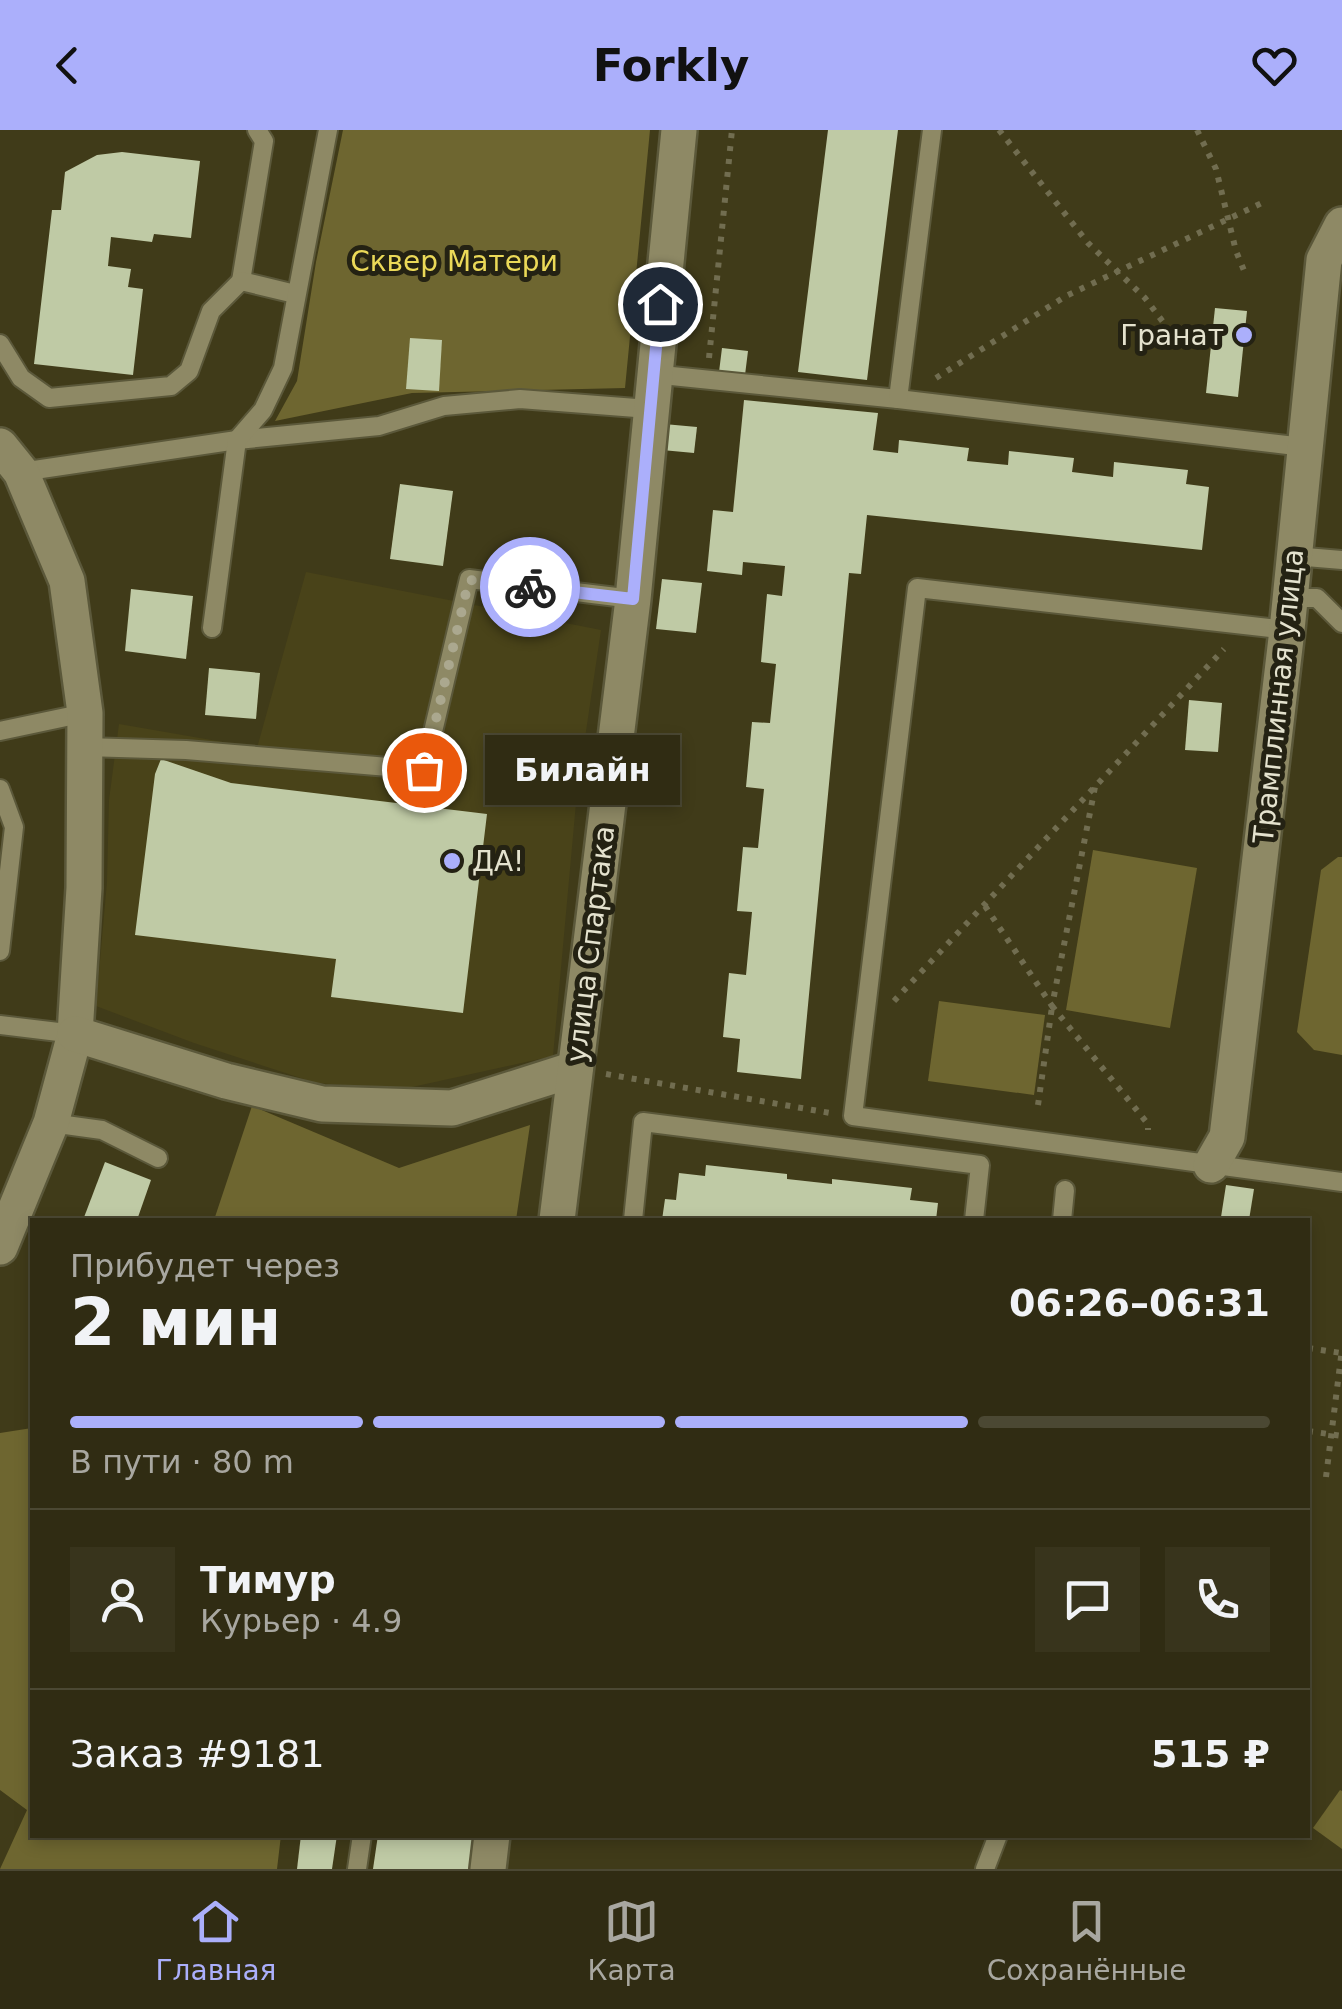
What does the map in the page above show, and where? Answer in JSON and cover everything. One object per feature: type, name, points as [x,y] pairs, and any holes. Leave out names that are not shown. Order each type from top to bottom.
[{"type":"street","name":"улица Спартака","points":[[557,1218],[633,599],[678,130]]},
{"type":"street","name":"Трамплинная улица","points":[[1210,1165],[1227,1137],[1288,614],[1324,260],[1342,225]]},
{"type":"street","points":[[0,1248],[20,1178],[51,1123],[75,1034],[84,888],[85,730],[68,581],[11,459]]},
{"type":"street","points":[[75,1034],[226,1081],[322,1104],[452,1108],[575,1069]]},
{"type":"street","points":[[488,1869],[492,1838]]},
{"type":"lane","points":[[0,344],[21,378],[49,398],[171,386],[189,370],[211,311],[241,281],[264,141],[257,130]]},
{"type":"lane","points":[[212,628],[237,440],[263,410],[283,368],[328,130]]},
{"type":"lane","points":[[898,399],[932,130]]},
{"type":"lane","points":[[241,281],[295,294]]},
{"type":"lane","points":[[11,459],[379,426],[444,406],[651,392],[707,378],[1304,446]]},
{"type":"lane","points":[[1294,556],[1342,560]]},
{"type":"lane","points":[[0,730],[85,730],[186,750],[424,770],[469,580],[633,599]]},
{"type":"lane","points":[[1342,623],[1317,598],[1288,614],[1245,626],[916,588],[853,1116],[1342,1182]]},
{"type":"lane","points":[[0,789],[14,827],[0,951]]},
{"type":"lane","points":[[0,1025],[75,1034]]},
{"type":"lane","points":[[634,1218],[643,1122],[980,1165],[974,1218]]},
{"type":"lane","points":[[51,1123],[102,1130],[158,1158]]},
{"type":"lane","points":[[1062,1218],[1065,1190]]},
{"type":"lane","points":[[357,1869],[362,1838]]},
{"type":"lane","points":[[985,1869],[997,1838]]},
{"type":"path","points":[[707,378],[732,130]]},
{"type":"path","points":[[1000,130],[1088,243],[1145,298],[1178,342]]},
{"type":"path","points":[[1197,130],[1216,170],[1245,273]]},
{"type":"path","points":[[898,399],[956,367],[1020,323],[1264,202]]},
{"type":"path","points":[[863,1033],[1245,626]]},
{"type":"path","points":[[1038,1105],[1052,1006],[1095,786]]},
{"type":"path","points":[[985,906],[1052,1006],[1148,1124],[1149,1156]]},
{"type":"path","points":[[575,1069],[853,1116]]},
{"type":"path","points":[[1310,1348],[1342,1352],[1326,1477]]},
{"type":"path","points":[[1310,1431],[1342,1436]]},
{"type":"shaded area","points":[[306,572],[601,630],[577,792],[553,1056],[403,1089],[316,1083],[96,1006],[107,882],[109,800],[119,724],[257,748]]},
{"type":"green space","name":"Сквер Матери","points":[[343,130],[650,130],[625,388],[412,393],[275,421],[297,381]]},
{"type":"green space","points":[[1093,850],[1197,868],[1170,1028],[1066,1010]]},
{"type":"green space","points":[[1342,857],[1342,1055],[1314,1050],[1297,1032],[1321,870]]},
{"type":"green space","points":[[939,1001],[1045,1015],[1034,1095],[928,1081]]},
{"type":"green space","points":[[252,1106],[399,1168],[530,1125],[516,1218],[215,1218]]},
{"type":"green space","points":[[30,1428],[30,1838],[281,1838],[277,1869],[0,1869],[27,1810],[0,1790],[0,1433]]},
{"type":"green space","points":[[1342,1791],[1342,1849],[1313,1828]]},
{"type":"building","points":[[828,130],[898,130],[867,380],[798,372]]},
{"type":"building","points":[[122,152],[200,161],[191,238],[154,234],[152,242],[111,237],[108,266],[131,269],[128,287],[143,289],[133,375],[34,364],[52,210],[61,210],[65,172],[97,155]]},
{"type":"building","points":[[1215,308],[1247,311],[1238,397],[1206,393]]},
{"type":"building","points":[[410,338],[442,340],[439,391],[406,389]]},
{"type":"building","points":[[722,348],[748,351],[745,375],[719,372]]},
{"type":"building","points":[[744,400],[878,413],[873,450],[898,453],[899,440],[969,448],[967,461],[1008,465],[1009,451],[1074,458],[1072,472],[1113,477],[1114,462],[1188,470],[1186,484],[1209,487],[1202,550],[867,515],[861,574],[849,573],[801,1079],[737,1072],[740,1039],[723,1037],[729,973],[746,975],[752,912],[737,911],[743,847],[758,848],[764,789],[746,787],[752,722],[770,723],[776,664],[761,662],[767,594],[782,596],[785,566],[743,562],[742,575],[707,571],[713,510],[733,512]]},
{"type":"building","points":[[664,424],[697,427],[694,453],[662,450]]},
{"type":"building","points":[[400,484],[453,491],[443,566],[390,559]]},
{"type":"building","points":[[662,579],[702,583],[696,633],[656,629]]},
{"type":"building","points":[[131,589],[193,596],[186,659],[125,651]]},
{"type":"building","points":[[209,668],[260,673],[256,719],[205,715]]},
{"type":"building","points":[[1189,700],[1222,703],[1218,752],[1185,750]]},
{"type":"building","points":[[161,759],[231,783],[487,814],[463,1013],[331,997],[336,959],[135,935],[155,774]]},
{"type":"building","points":[[105,1162],[151,1180],[138,1218],[84,1218]]},
{"type":"building","points":[[706,1165],[787,1174],[787,1179],[832,1184],[832,1179],[912,1188],[910,1200],[938,1203],[936,1218],[662,1218],[665,1199],[676,1200],[679,1173],[705,1176]]},
{"type":"building","points":[[1226,1185],[1254,1189],[1249,1218],[1221,1217]]},
{"type":"building","points":[[301,1838],[337,1838],[332,1869],[297,1869]]},
{"type":"building","points":[[378,1838],[477,1838],[473,1869],[373,1869]]},
{"type":"way so far","points":[[424,770],[469,580],[530,587]]},
{"type":"place","name":"Гранат","points":[[1244,335]]},
{"type":"place","name":"Билайн","points":[[424,770]]},
{"type":"place","name":"ДА!","points":[[452,861]]},
{"type":"route","points":[[530,587],[633,599],[660,304]]}]
